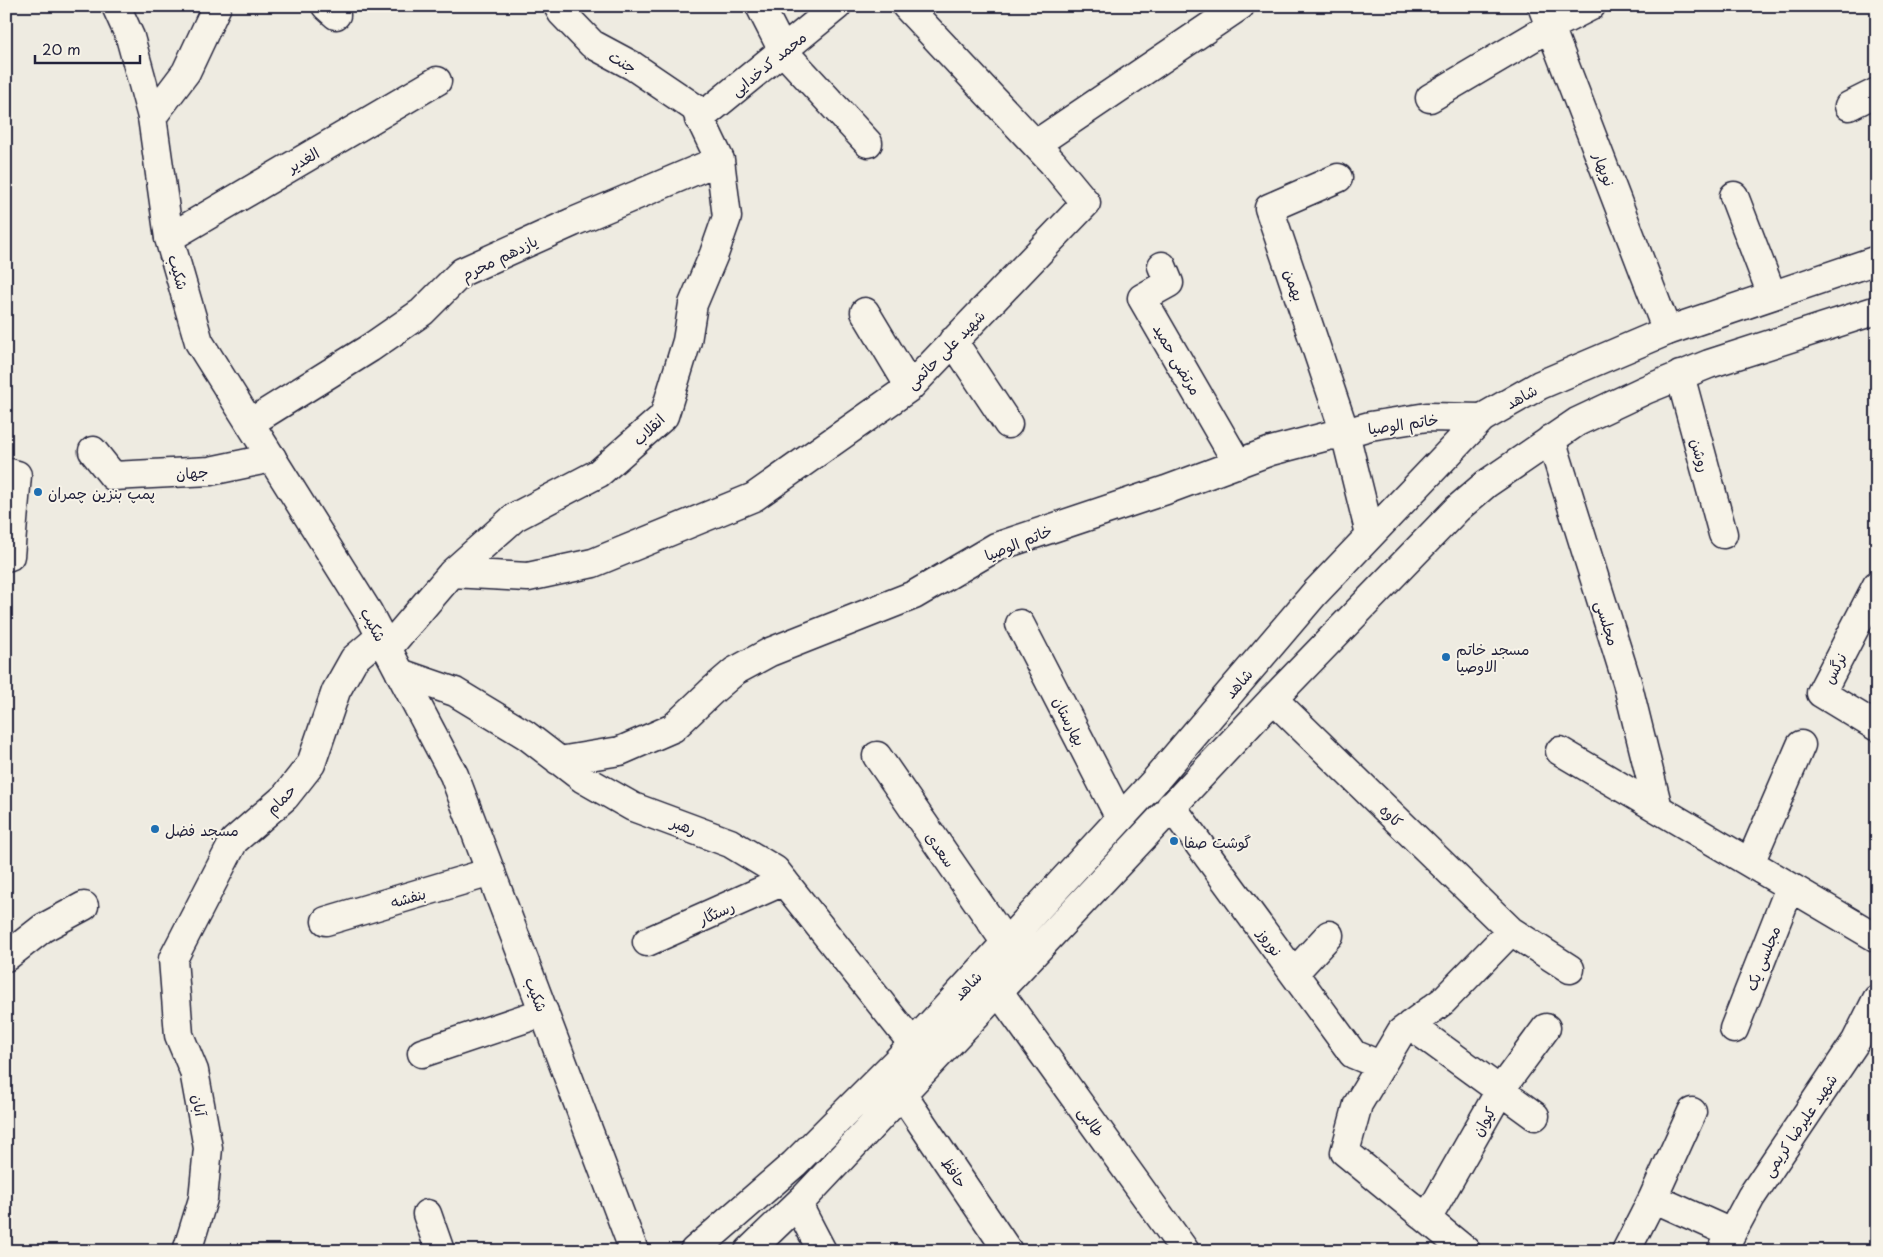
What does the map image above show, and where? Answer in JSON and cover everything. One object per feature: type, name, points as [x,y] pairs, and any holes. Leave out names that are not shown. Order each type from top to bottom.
[{"type":"street","name":"شکیب","points":[[116,6],[130,37],[152,117],[168,238],[199,342],[368,612],[454,775],[634,1251]]},
{"type":"street","points":[[152,117],[186,72],[217,6]]},
{"type":"street","name":"جنت","points":[[558,6],[562,13],[592,44],[634,66],[697,114]]},
{"type":"street","points":[[760,6],[783,51],[868,144]]},
{"type":"street","name":"محمد کدخدایی","points":[[697,114],[783,51],[837,6]]},
{"type":"street","name":"شهید علی حاتمی","points":[[452,573],[528,577],[593,563],[754,497],[910,387],[1086,203],[1036,144],[906,6]]},
{"type":"street","points":[[1036,144],[1240,6]]},
{"type":"street","points":[[1430,98],[1546,17],[1591,6]]},
{"type":"street","name":"نوبهار","points":[[1546,17],[1667,331]]},
{"type":"street","name":"الغدیر","points":[[168,238],[437,81]]},
{"type":"street","points":[[1849,106],[1877,92]]},
{"type":"street","name":"انقلاب","points":[[384,642],[452,573],[514,517],[599,473],[664,416],[687,341],[693,304],[727,217],[720,160],[697,114]]},
{"type":"street","name":"یازدهم محرم","points":[[250,423],[370,348],[422,312],[462,272],[720,160]]},
{"type":"street","name":"بهمن","points":[[1338,178],[1269,208],[1345,433]]},
{"type":"street","points":[[1734,196],[1772,295]]},
{"type":"street","name":"شاهد","points":[[694,1251],[794,1164],[913,1044],[1153,783],[1315,593],[1482,418],[1540,385],[1667,331],[1877,260]]},
{"type":"street","name":"مرتضی حمید","points":[[1162,266],[1169,284],[1142,298],[1238,464]]},
{"type":"street","name":"شاهد","points":[[749,1251],[798,1204],[1273,699],[1457,509],[1486,484],[1577,422],[1645,390],[1709,364],[1877,310]]},
{"type":"street","points":[[865,312],[910,387]]},
{"type":"street","points":[[953,341],[1008,424]]},
{"type":"street","name":"روشن","points":[[1680,375],[1723,534]]},
{"type":"street","name":"خاتم الوصیا","points":[[559,760],[620,751],[673,728],[735,671],[770,652],[914,595],[996,547],[1281,449],[1328,436],[1370,426],[1427,417],[1482,418]]},
{"type":"street","points":[[1345,433],[1370,534]]},
{"type":"street","name":"مجلسی","points":[[1550,439],[1627,682],[1658,808]]},
{"type":"street","name":"جهان","points":[[93,451],[113,476],[210,471],[272,458]]},
{"type":"street","points":[[6,472],[17,475],[10,556],[6,558]]},
{"type":"street","name":"نرگس","points":[[1877,585],[1821,694],[1877,727]]},
{"type":"street","name":"بهارستان","points":[[1020,624],[1120,818]]},
{"type":"street","name":"حمام","points":[[173,959],[234,842],[285,797],[311,764],[336,691],[354,659],[384,642]]},
{"type":"street","name":"رهبر","points":[[400,673],[455,692],[526,735],[582,778],[634,807],[730,843],[775,870],[913,1044]]},
{"type":"street","name":"کاوه","points":[[1273,699],[1511,931],[1570,969]]},
{"type":"street","points":[[1750,863],[1801,745]]},
{"type":"street","points":[[1560,751],[1877,938]]},
{"type":"street","name":"سعدی","points":[[877,756],[1006,943]]},
{"type":"street","name":"نوروز","points":[[1171,806],[1353,1054],[1380,1065]]},
{"type":"street","name":"بنفشه","points":[[326,921],[491,872]]},
{"type":"street","name":"رستگار","points":[[647,942],[784,881]]},
{"type":"street","name":"مجلسی یک","points":[[1734,1028],[1790,886]]},
{"type":"street","points":[[6,957],[43,928],[84,906]]},
{"type":"street","points":[[1466,1251],[1345,1152],[1358,1104],[1401,1032],[1442,1001],[1511,931]]},
{"type":"street","points":[[1294,974],[1329,936]]},
{"type":"street","name":"آبان","points":[[173,959],[179,1035],[194,1071],[208,1148],[203,1199],[187,1251]]},
{"type":"street","name":"طالبی","points":[[999,992],[1185,1251]]},
{"type":"street","name":"شهید علیرضا کریمی","points":[[1726,1242],[1751,1197],[1856,1041],[1877,1000]]},
{"type":"street","points":[[422,1054],[544,1012]]},
{"type":"street","points":[[1410,1025],[1501,1089],[1535,1116]]},
{"type":"street","name":"کیوان","points":[[1427,1219],[1501,1089],[1546,1028]]},
{"type":"street","name":"حافظ","points":[[902,1094],[1008,1251]]},
{"type":"street","points":[[1626,1251],[1653,1198],[1692,1112]]},
{"type":"street","points":[[1653,1198],[1726,1242]]},
{"type":"street","points":[[798,1204],[822,1251]]},
{"type":"street","points":[[427,1214],[440,1251]]},
{"type":"place","name":"پمپ بنزین چمران","points":[[38,492]]},
{"type":"place","name":"مسجد خاتم الاوصیا","points":[[1446,657]]},
{"type":"place","name":"مسجد فضل","points":[[155,829]]},
{"type":"place","name":"گوشت صفا","points":[[1174,841]]}]
